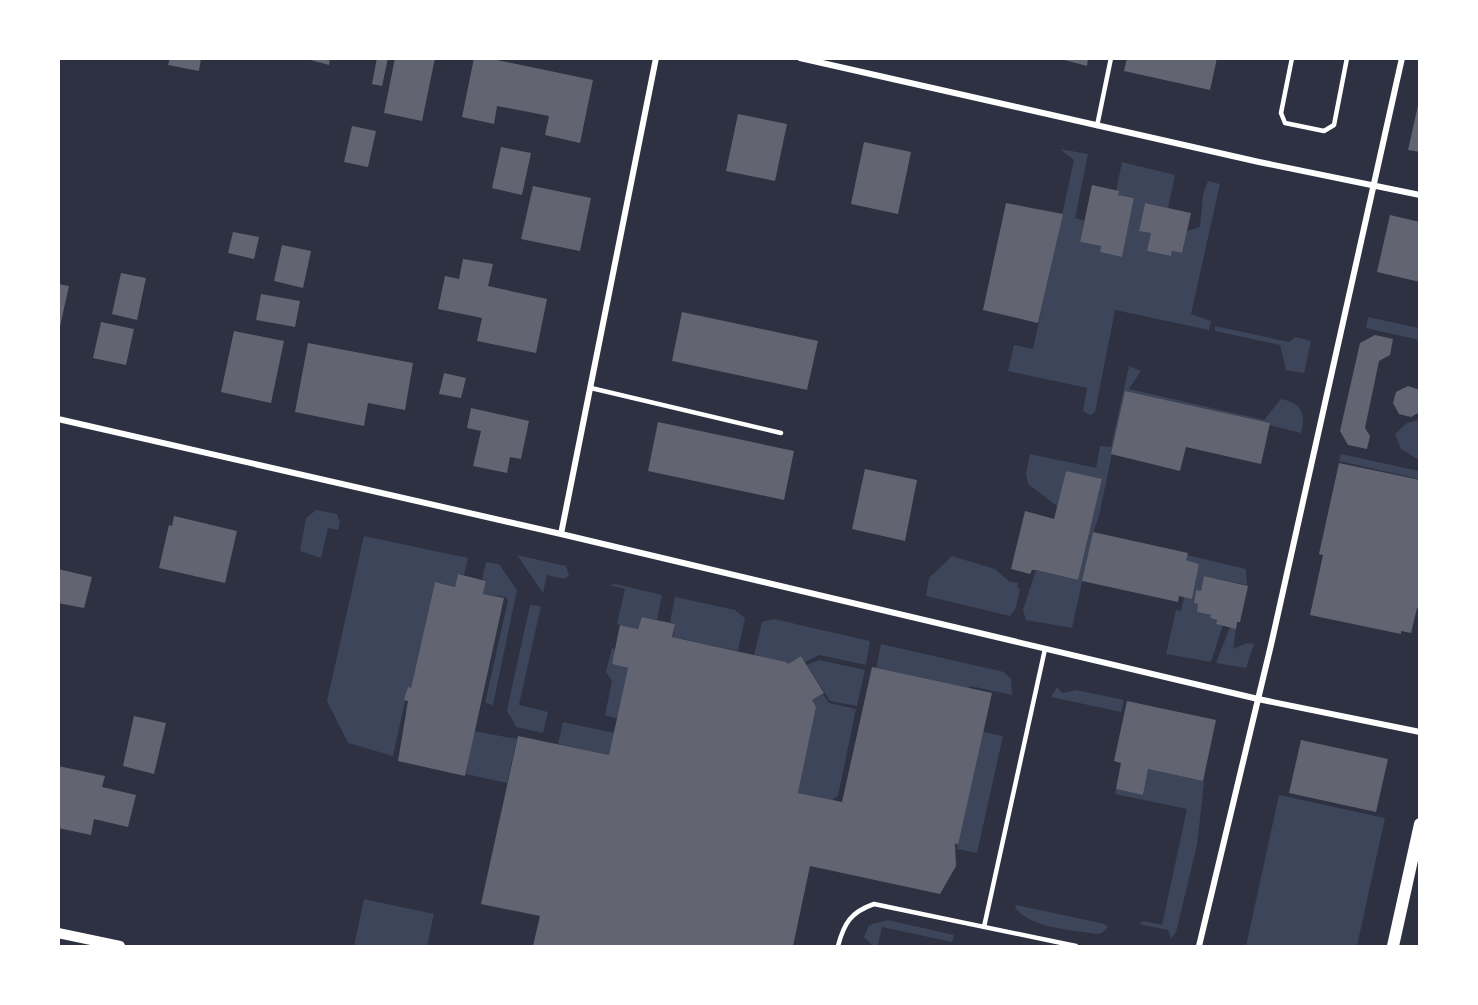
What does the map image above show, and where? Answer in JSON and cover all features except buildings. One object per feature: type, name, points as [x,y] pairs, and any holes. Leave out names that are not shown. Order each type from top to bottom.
[{"type":"main road","points":[[1393,946],[1419,824]]},
{"type":"street","points":[[561,534],[656,58]]},
{"type":"street","points":[[800,58],[1097,126],[1419,195]]},
{"type":"street","points":[[1199,946],[1258,699],[1402,58]]},
{"type":"street","points":[[58,419],[561,534],[1258,699],[1419,732]]},
{"type":"street","points":[[58,933],[115,946]]},
{"type":"lane","points":[[1097,126],[1111,58]]},
{"type":"lane","points":[[1292,58],[1281,112],[1285,123],[1324,132],[1334,125],[1347,58]]},
{"type":"lane","points":[[591,388],[781,433]]},
{"type":"lane","points":[[984,927],[1045,649]]},
{"type":"lane","points":[[838,946],[846,921],[858,909],[874,904],[1076,946]]},
{"type":"shaded area","points":[[1060,149],[1088,154],[1075,218],[1084,221],[1080,242],[1101,246],[1100,252],[1122,256],[1134,198],[1118,195],[1116,191],[1122,162],[1175,175],[1168,208],[1145,203],[1139,230],[1151,233],[1147,251],[1171,256],[1172,251],[1182,253],[1187,231],[1200,227],[1203,195],[1208,181],[1220,184],[1191,314],[1211,321],[1209,330],[1115,310],[1095,412],[1090,415],[1083,411],[1087,388],[1008,371],[1014,345],[1033,349],[1074,160]]},
{"type":"shaded area","points":[[1368,317],[1419,328],[1419,340],[1366,328]]},
{"type":"shaded area","points":[[1215,326],[1289,342],[1295,337],[1311,341],[1304,373],[1286,370],[1280,345],[1215,331]]},
{"type":"shaded area","points":[[1129,366],[1141,371],[1129,389],[1264,420],[1281,399],[1294,403],[1301,410],[1303,420],[1301,433],[1269,425],[1269,423],[1125,391],[1099,516],[1093,532],[1072,628],[1026,620],[1023,610],[1036,570],[1078,580],[1102,480],[1066,471],[1057,506],[1028,484],[1026,474],[1030,454],[1096,468],[1100,446],[1111,447]]},
{"type":"shaded area","points":[[1420,420],[1419,460],[1401,449],[1395,434],[1407,423]]},
{"type":"shaded area","points":[[1341,454],[1419,471],[1419,479],[1339,461]]},
{"type":"shaded area","points":[[316,510],[337,514],[340,522],[338,530],[328,528],[321,558],[300,551],[306,518]]},
{"type":"shaded area","points":[[364,536],[468,558],[464,575],[458,574],[455,587],[435,582],[393,756],[348,743],[327,701]]},
{"type":"shaded area","points":[[517,555],[566,566],[569,575],[565,579],[547,575],[543,593]]},
{"type":"shaded area","points":[[1187,555],[1246,569],[1247,585],[1204,576],[1201,591],[1196,591],[1194,602],[1198,604],[1197,612],[1211,615],[1210,618],[1217,620],[1216,624],[1223,625],[1211,662],[1166,654],[1176,610],[1181,611],[1184,597],[1192,599],[1199,564],[1186,560]]},
{"type":"shaded area","points":[[952,556],[995,569],[1010,582],[1018,583],[1017,588],[1020,589],[1016,608],[1010,616],[926,596],[929,578]]},
{"type":"shaded area","points":[[486,562],[499,564],[517,590],[493,705],[485,703],[508,600],[505,597],[483,594],[486,581],[482,579]]},
{"type":"shaded area","points":[[616,584],[662,595],[657,620],[643,617],[638,629],[617,624],[625,589],[609,585]]},
{"type":"shaded area","points":[[675,597],[735,610],[745,618],[738,651],[673,637],[675,624],[670,622]]},
{"type":"shaded area","points":[[530,605],[541,606],[519,705],[548,712],[543,733],[516,727],[507,710]]},
{"type":"shaded area","points":[[774,619],[870,641],[866,665],[819,655],[805,662],[801,656],[788,664],[754,655],[762,622]]},
{"type":"shaded area","points":[[1230,627],[1236,629],[1233,649],[1247,643],[1254,644],[1246,668],[1216,663]]},
{"type":"shaded area","points":[[881,644],[1004,672],[1011,679],[1012,695],[970,686],[969,689],[876,668]]},
{"type":"shaded area","points":[[612,648],[615,649],[612,664],[628,668],[618,719],[605,715],[612,681],[606,672]]},
{"type":"shaded area","points":[[819,660],[865,670],[857,706],[830,701],[807,665]]},
{"type":"shaded area","points":[[1057,687],[1062,693],[1076,690],[1124,700],[1121,712],[1051,697]]},
{"type":"shaded area","points":[[823,694],[829,703],[856,709],[838,796],[832,800],[798,793],[816,707],[812,700]]},
{"type":"shaded area","points":[[563,722],[615,733],[609,755],[558,744]]},
{"type":"shaded area","points":[[474,731],[517,739],[507,783],[466,774]]},
{"type":"shaded area","points":[[983,732],[1003,736],[977,853],[957,849]]},
{"type":"shaded area","points":[[1148,769],[1204,783],[1197,845],[1176,932],[1171,939],[1168,930],[1139,924],[1143,921],[1162,925],[1187,809],[1115,794],[1116,789],[1143,795]]},
{"type":"shaded area","points":[[1279,795],[1385,818],[1357,946],[1246,946]]},
{"type":"shaded area","points":[[364,899],[434,914],[427,946],[354,946]]},
{"type":"shaded area","points":[[1016,905],[1105,924],[1108,927],[1102,933],[1096,934],[1052,927],[1031,920],[1015,907]]},
{"type":"shaded area","points":[[888,920],[954,935],[952,942],[882,927],[878,945],[873,946],[864,937],[869,925]]}]
